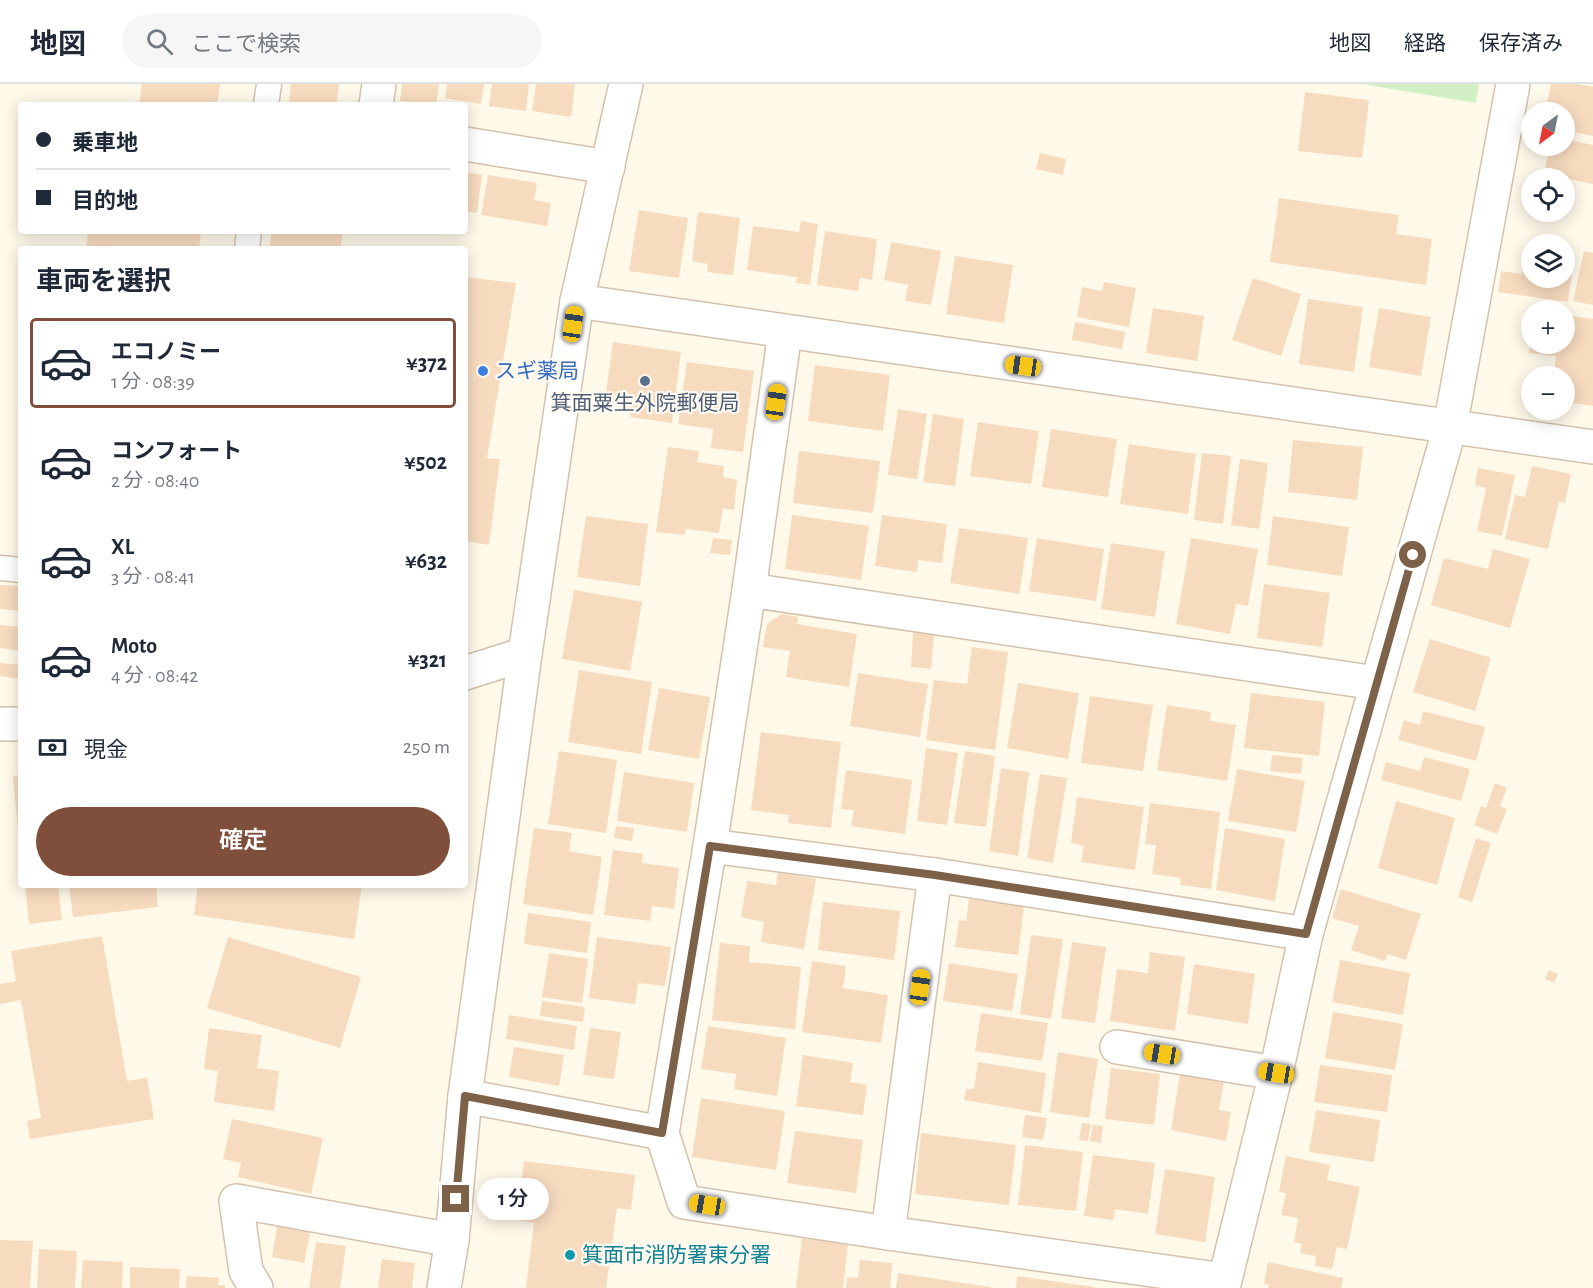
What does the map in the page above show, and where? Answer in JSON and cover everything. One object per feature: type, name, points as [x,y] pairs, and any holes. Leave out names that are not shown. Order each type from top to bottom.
[{"type":"street","points":[[376,102],[379,84]]},
{"type":"street","points":[[444,1288],[452,1240],[465,1096],[525,654],[577,301],[627,84]]},
{"type":"street","points":[[785,332],[710,846],[662,1133],[684,1202],[1223,1284],[1276,1073],[1306,934],[1450,427],[1513,84]]},
{"type":"street","points":[[468,144],[608,167]]},
{"type":"street","points":[[577,301],[1593,447]]},
{"type":"street","points":[[749,590],[1376,683]]},
{"type":"street","points":[[468,672],[525,654]]},
{"type":"street","points":[[0,724],[18,724]]},
{"type":"street","points":[[710,846],[935,875],[1306,934]]},
{"type":"street","points":[[888,1233],[935,875]]},
{"type":"street","points":[[1117,1047],[1276,1073]]},
{"type":"street","points":[[465,1096],[662,1133]]},
{"type":"street","points":[[256,1288],[246,1271],[236,1201],[452,1240]]},
{"type":"lane","points":[[266,102],[269,84]]},
{"type":"lane","points":[[0,568],[18,570]]},
{"type":"green space","points":[[1362,84],[1479,84],[1476,103]]},
{"type":"building","points":[[142,84],[220,84],[217,102],[139,102]]},
{"type":"building","points":[[291,84],[339,84],[336,102],[289,102]]},
{"type":"building","points":[[402,84],[439,84],[436,102],[400,101]]},
{"type":"building","points":[[447,84],[484,84],[481,104],[445,98]]},
{"type":"building","points":[[492,84],[529,84],[526,111],[489,106]]},
{"type":"building","points":[[536,84],[575,84],[571,117],[532,111]]},
{"type":"building","points":[[1551,84],[1578,84],[1593,87],[1593,136],[1575,132],[1575,102],[1547,102]]},
{"type":"building","points":[[1305,92],[1369,100],[1362,158],[1298,151]]},
{"type":"building","points":[[1575,141],[1593,145],[1593,184],[1575,180],[1575,168],[1545,168],[1548,156],[1575,156]]},
{"type":"building","points":[[1040,153],[1066,159],[1063,175],[1036,169]]},
{"type":"building","points":[[468,173],[482,175],[477,213],[468,212]]},
{"type":"building","points":[[488,175],[537,183],[534,200],[551,203],[547,226],[481,215]]},
{"type":"building","points":[[1279,198],[1399,215],[1396,234],[1432,239],[1426,285],[1270,262]]},
{"type":"building","points":[[639,210],[688,218],[679,278],[629,271]]},
{"type":"building","points":[[698,212],[740,218],[733,275],[707,272],[708,264],[692,261]]},
{"type":"building","points":[[801,221],[818,224],[810,285],[796,283],[797,277],[747,270],[753,226],[799,232]]},
{"type":"building","points":[[825,231],[877,239],[872,280],[860,278],[858,291],[817,285]]},
{"type":"building","points":[[88,234],[201,234],[199,246],[86,246]]},
{"type":"building","points":[[272,234],[342,234],[340,246],[270,246]]},
{"type":"building","points":[[891,242],[941,251],[931,305],[905,301],[908,285],[884,280]]},
{"type":"building","points":[[1584,251],[1593,253],[1593,305],[1573,300]]},
{"type":"building","points":[[955,256],[1013,265],[1004,323],[946,314]]},
{"type":"building","points":[[1501,271],[1521,274],[1521,288],[1570,288],[1568,300],[1498,292]]},
{"type":"building","name":"スギ薬局","points":[[468,277],[516,283],[487,458],[500,459],[489,545],[468,542]]},
{"type":"building","points":[[1253,278],[1301,294],[1281,356],[1232,340]]},
{"type":"building","points":[[1104,282],[1136,288],[1129,327],[1077,317],[1082,287],[1102,291]]},
{"type":"building","points":[[1308,299],[1363,307],[1354,372],[1299,364]]},
{"type":"building","points":[[1153,308],[1204,316],[1197,361],[1146,353]]},
{"type":"building","points":[[1379,308],[1431,317],[1421,376],[1369,367]]},
{"type":"building","points":[[1575,317],[1593,319],[1593,406],[1575,404],[1575,366],[1555,366],[1556,356],[1538,354],[1575,354]]},
{"type":"building","points":[[1075,322],[1125,332],[1122,349],[1072,340]]},
{"type":"building","points":[[613,342],[681,352],[672,423],[630,417],[632,403],[605,399]]},
{"type":"building","points":[[687,362],[754,371],[743,452],[711,448],[713,429],[678,424]]},
{"type":"building","points":[[815,365],[890,375],[883,431],[808,421]]},
{"type":"building","points":[[898,409],[927,414],[917,479],[888,475]]},
{"type":"building","points":[[933,414],[964,419],[955,486],[923,482]]},
{"type":"building","points":[[978,422],[1039,431],[1031,484],[970,476]]},
{"type":"building","points":[[1051,429],[1117,439],[1108,497],[1042,487]]},
{"type":"building","points":[[1293,440],[1363,447],[1357,500],[1288,492]]},
{"type":"building","points":[[1129,444],[1196,454],[1188,514],[1120,504]]},
{"type":"building","points":[[668,447],[699,451],[697,462],[724,466],[723,477],[737,480],[734,510],[723,508],[719,533],[686,529],[685,535],[656,532]]},
{"type":"building","points":[[799,451],[880,461],[873,513],[793,503]]},
{"type":"building","points":[[1202,453],[1231,456],[1223,524],[1194,520]]},
{"type":"building","points":[[1240,459],[1268,463],[1259,529],[1231,525]]},
{"type":"building","points":[[1532,466],[1571,474],[1565,503],[1559,501],[1548,549],[1505,539],[1515,495],[1525,497]]},
{"type":"building","points":[[1478,468],[1515,475],[1502,536],[1477,531],[1486,488],[1475,485]]},
{"type":"building","points":[[792,515],[869,526],[861,580],[785,569]]},
{"type":"building","points":[[882,515],[947,524],[942,563],[918,560],[917,572],[875,566]]},
{"type":"building","points":[[586,516],[648,524],[640,586],[577,577]]},
{"type":"building","points":[[1273,516],[1349,527],[1342,576],[1267,565]]},
{"type":"building","points":[[959,528],[1028,538],[1019,594],[950,583]]},
{"type":"building","points":[[713,538],[732,540],[730,555],[710,553]]},
{"type":"building","points":[[1037,538],[1104,549],[1096,601],[1029,591]]},
{"type":"building","points":[[1191,538],[1258,549],[1248,606],[1236,604],[1230,634],[1176,624]]},
{"type":"building","points":[[1111,543],[1165,551],[1155,617],[1101,609]]},
{"type":"building","points":[[1493,549],[1530,559],[1510,628],[1431,605],[1444,558],[1488,569]]},
{"type":"building","points":[[1264,584],[1330,593],[1322,647],[1257,638]]},
{"type":"building","points":[[0,585],[18,586],[18,611],[0,609]]},
{"type":"building","points":[[574,590],[642,602],[630,671],[562,659]]},
{"type":"building","points":[[782,614],[798,617],[797,624],[857,634],[849,687],[786,677],[790,651],[763,647],[767,624]]},
{"type":"building","points":[[0,625],[18,627],[18,651],[0,648]]},
{"type":"building","points":[[913,633],[934,635],[931,669],[911,667]]},
{"type":"building","points":[[1430,639],[1491,658],[1475,711],[1413,692]]},
{"type":"building","points":[[972,647],[1008,652],[995,750],[926,740],[934,680],[967,684]]},
{"type":"building","points":[[0,663],[18,665],[18,679],[0,676]]},
{"type":"building","points":[[579,670],[652,682],[641,754],[568,742]]},
{"type":"building","points":[[858,673],[928,684],[920,737],[850,726]]},
{"type":"building","points":[[1018,683],[1079,693],[1068,759],[1007,748]]},
{"type":"building","points":[[659,688],[710,697],[699,759],[648,750]]},
{"type":"building","points":[[1251,693],[1325,702],[1319,756],[1244,748]]},
{"type":"building","points":[[1090,696],[1153,705],[1143,771],[1081,763]]},
{"type":"building","points":[[1167,705],[1211,712],[1210,721],[1236,725],[1227,781],[1157,770]]},
{"type":"building","points":[[1423,711],[1485,727],[1476,761],[1398,740],[1404,720],[1420,725]]},
{"type":"building","points":[[761,732],[841,742],[831,828],[788,823],[789,815],[751,810]]},
{"type":"building","points":[[926,748],[958,753],[947,825],[917,821]]},
{"type":"building","points":[[559,751],[617,760],[606,833],[548,824]]},
{"type":"building","points":[[965,751],[995,756],[986,827],[954,823]]},
{"type":"building","points":[[1272,755],[1303,758],[1301,774],[1270,771]]},
{"type":"building","points":[[1424,757],[1470,769],[1461,801],[1381,780],[1386,762],[1420,771]]},
{"type":"building","points":[[1001,768],[1029,772],[1018,856],[989,851]]},
{"type":"building","points":[[1237,769],[1305,781],[1296,832],[1228,821]]},
{"type":"building","points":[[846,770],[912,780],[905,834],[851,826],[854,810],[841,809]]},
{"type":"building","points":[[624,772],[694,783],[687,832],[617,821]]},
{"type":"building","points":[[1040,774],[1067,778],[1053,863],[1027,858]]},
{"type":"building","points":[[18,775],[18,830],[13,776]]},
{"type":"building","points":[[1495,783],[1507,788],[1500,806],[1507,809],[1497,834],[1474,825],[1481,806],[1486,808]]},
{"type":"building","points":[[1077,797],[1144,807],[1135,870],[1081,862],[1084,846],[1071,843]]},
{"type":"building","points":[[1396,801],[1455,818],[1437,885],[1378,868]]},
{"type":"building","points":[[1150,803],[1220,812],[1211,889],[1180,885],[1181,878],[1152,874],[1156,845],[1145,844]]},
{"type":"building","points":[[616,826],[634,828],[632,841],[614,838]]},
{"type":"building","points":[[534,828],[572,833],[569,851],[602,857],[593,915],[523,904]]},
{"type":"building","points":[[1225,828],[1285,839],[1275,901],[1216,890]]},
{"type":"building","points":[[1476,838],[1491,843],[1472,902],[1458,897]]},
{"type":"building","points":[[613,850],[643,854],[642,863],[679,868],[674,909],[652,906],[650,921],[604,915]]},
{"type":"building","points":[[778,872],[816,879],[804,949],[761,942],[764,922],[741,917],[747,881],[776,885]]},
{"type":"building","points":[[25,888],[58,888],[62,920],[29,924]]},
{"type":"building","points":[[69,888],[156,888],[158,907],[73,917]]},
{"type":"building","points":[[198,888],[362,888],[354,939],[194,915]]},
{"type":"building","points":[[1341,889],[1421,914],[1406,960],[1387,954],[1385,961],[1351,950],[1359,926],[1332,918]]},
{"type":"building","points":[[969,899],[1024,906],[1018,955],[955,947],[959,920],[966,921]]},
{"type":"building","points":[[823,902],[900,911],[894,960],[818,950]]},
{"type":"building","points":[[528,913],[591,922],[587,953],[524,944]]},
{"type":"building","points":[[1031,935],[1063,939],[1051,1019],[1020,1014]]},
{"type":"building","points":[[102,936],[127,1081],[147,1078],[154,1119],[30,1139],[27,1121],[41,1118],[21,1000],[0,1004],[0,984],[16,981],[11,951]]},
{"type":"building","points":[[228,937],[361,977],[340,1048],[207,1008]]},
{"type":"building","points":[[597,937],[671,947],[665,986],[638,983],[635,1004],[589,998]]},
{"type":"building","points":[[1072,942],[1106,947],[1095,1023],[1061,1018]]},
{"type":"building","points":[[720,943],[750,946],[749,962],[801,967],[795,1029],[712,1020]]},
{"type":"building","points":[[1150,952],[1185,957],[1175,1031],[1110,1021],[1117,969],[1148,973]]},
{"type":"building","points":[[549,953],[588,959],[582,1003],[542,997]]},
{"type":"building","points":[[1340,960],[1410,973],[1403,1015],[1332,1002]]},
{"type":"building","points":[[812,961],[846,966],[843,988],[888,995],[881,1043],[802,1032]]},
{"type":"building","points":[[949,963],[1018,974],[1012,1011],[943,1001]]},
{"type":"building","points":[[1194,964],[1255,974],[1248,1024],[1187,1014]]},
{"type":"building","points":[[1549,970],[1558,974],[1554,983],[1545,979]]},
{"type":"building","points":[[542,1001],[585,1007],[583,1022],[540,1016]]},
{"type":"building","points":[[1333,1012],[1403,1024],[1395,1070],[1325,1058]]},
{"type":"building","points":[[981,1013],[1048,1023],[1042,1061],[975,1051]]},
{"type":"building","points":[[509,1015],[577,1026],[574,1050],[506,1039]]},
{"type":"building","points":[[708,1026],[786,1038],[777,1096],[734,1089],[736,1074],[701,1069]]},
{"type":"building","points":[[209,1028],[262,1035],[257,1068],[279,1071],[274,1111],[214,1102],[218,1071],[204,1069]]},
{"type":"building","points":[[590,1028],[621,1032],[614,1079],[583,1075]]},
{"type":"building","points":[[514,1047],[564,1055],[559,1086],[509,1077]]},
{"type":"building","points":[[1058,1052],[1098,1059],[1089,1118],[1050,1112]]},
{"type":"building","points":[[803,1055],[853,1063],[850,1082],[867,1085],[863,1115],[796,1106]]},
{"type":"building","points":[[978,1062],[1046,1073],[1041,1113],[964,1100],[966,1089],[974,1089]]},
{"type":"building","points":[[1320,1065],[1392,1075],[1387,1112],[1314,1102]]},
{"type":"building","points":[[1111,1068],[1160,1074],[1154,1125],[1105,1119]]},
{"type":"building","points":[[1180,1074],[1224,1081],[1219,1110],[1231,1112],[1226,1141],[1171,1130]]},
{"type":"building","points":[[701,1098],[785,1111],[776,1170],[692,1157]]},
{"type":"building","points":[[1316,1110],[1380,1120],[1374,1162],[1309,1152]]},
{"type":"building","points":[[1025,1115],[1047,1118],[1043,1140],[1022,1137]]},
{"type":"building","points":[[232,1119],[323,1138],[311,1194],[238,1177],[241,1163],[223,1159]]},
{"type":"building","points":[[1082,1123],[1091,1124],[1088,1141],[1079,1140]]},
{"type":"building","points":[[1093,1125],[1103,1126],[1101,1143],[1090,1141]]},
{"type":"building","points":[[795,1131],[863,1140],[856,1193],[787,1183]]},
{"type":"building","points":[[921,1133],[1016,1145],[1009,1205],[915,1194]]},
{"type":"building","points":[[1025,1145],[1083,1152],[1076,1211],[1018,1205]]},
{"type":"building","points":[[1093,1155],[1155,1163],[1148,1214],[1115,1209],[1113,1220],[1084,1216]]},
{"type":"building","points":[[1286,1156],[1330,1165],[1327,1180],[1360,1187],[1347,1249],[1337,1247],[1332,1269],[1315,1266],[1316,1256],[1300,1253],[1302,1244],[1294,1242],[1298,1218],[1281,1215],[1286,1193],[1279,1192]]},
{"type":"building","name":"箕面市消防署東分署","points":[[524,1161],[635,1175],[631,1210],[617,1208],[606,1288],[526,1288],[534,1223],[517,1220]]},
{"type":"building","points":[[1165,1169],[1215,1177],[1205,1242],[1155,1234]]},
{"type":"building","points":[[278,1221],[311,1227],[304,1263],[272,1257]]},
{"type":"building","points":[[802,1238],[848,1244],[843,1288],[796,1288]]},
{"type":"building","points":[[0,1240],[33,1241],[30,1288],[0,1288]]},
{"type":"building","points":[[316,1242],[346,1246],[340,1288],[309,1288]]},
{"type":"building","points":[[39,1249],[77,1251],[75,1288],[37,1288]]},
{"type":"building","points":[[382,1259],[415,1263],[412,1288],[378,1288]]},
{"type":"building","points":[[83,1260],[123,1262],[122,1288],[81,1288]]},
{"type":"building","points":[[860,1260],[892,1263],[890,1288],[846,1288],[847,1277],[858,1278]]},
{"type":"building","points":[[1268,1262],[1343,1278],[1341,1288],[1268,1288],[1269,1285],[1264,1284]]},
{"type":"building","points":[[130,1267],[180,1269],[179,1288],[130,1288]]},
{"type":"building","points":[[898,1273],[990,1287],[990,1288],[896,1288]]},
{"type":"building","points":[[187,1276],[219,1278],[218,1285],[225,1285],[225,1288],[186,1288]]},
{"type":"building","points":[[1017,1276],[1094,1287],[1094,1288],[1016,1288]]},
{"type":"place","name":"スギ薬局","points":[[483,371]]},
{"type":"place","name":"箕面粟生外院郵便局","points":[[645,381]]},
{"type":"place","name":"箕面市消防署東分署","points":[[570,1255]]},
{"type":"route","points":[[456,1199],[465,1096],[662,1133],[710,846],[935,875],[1306,934],[1413,555]]}]
